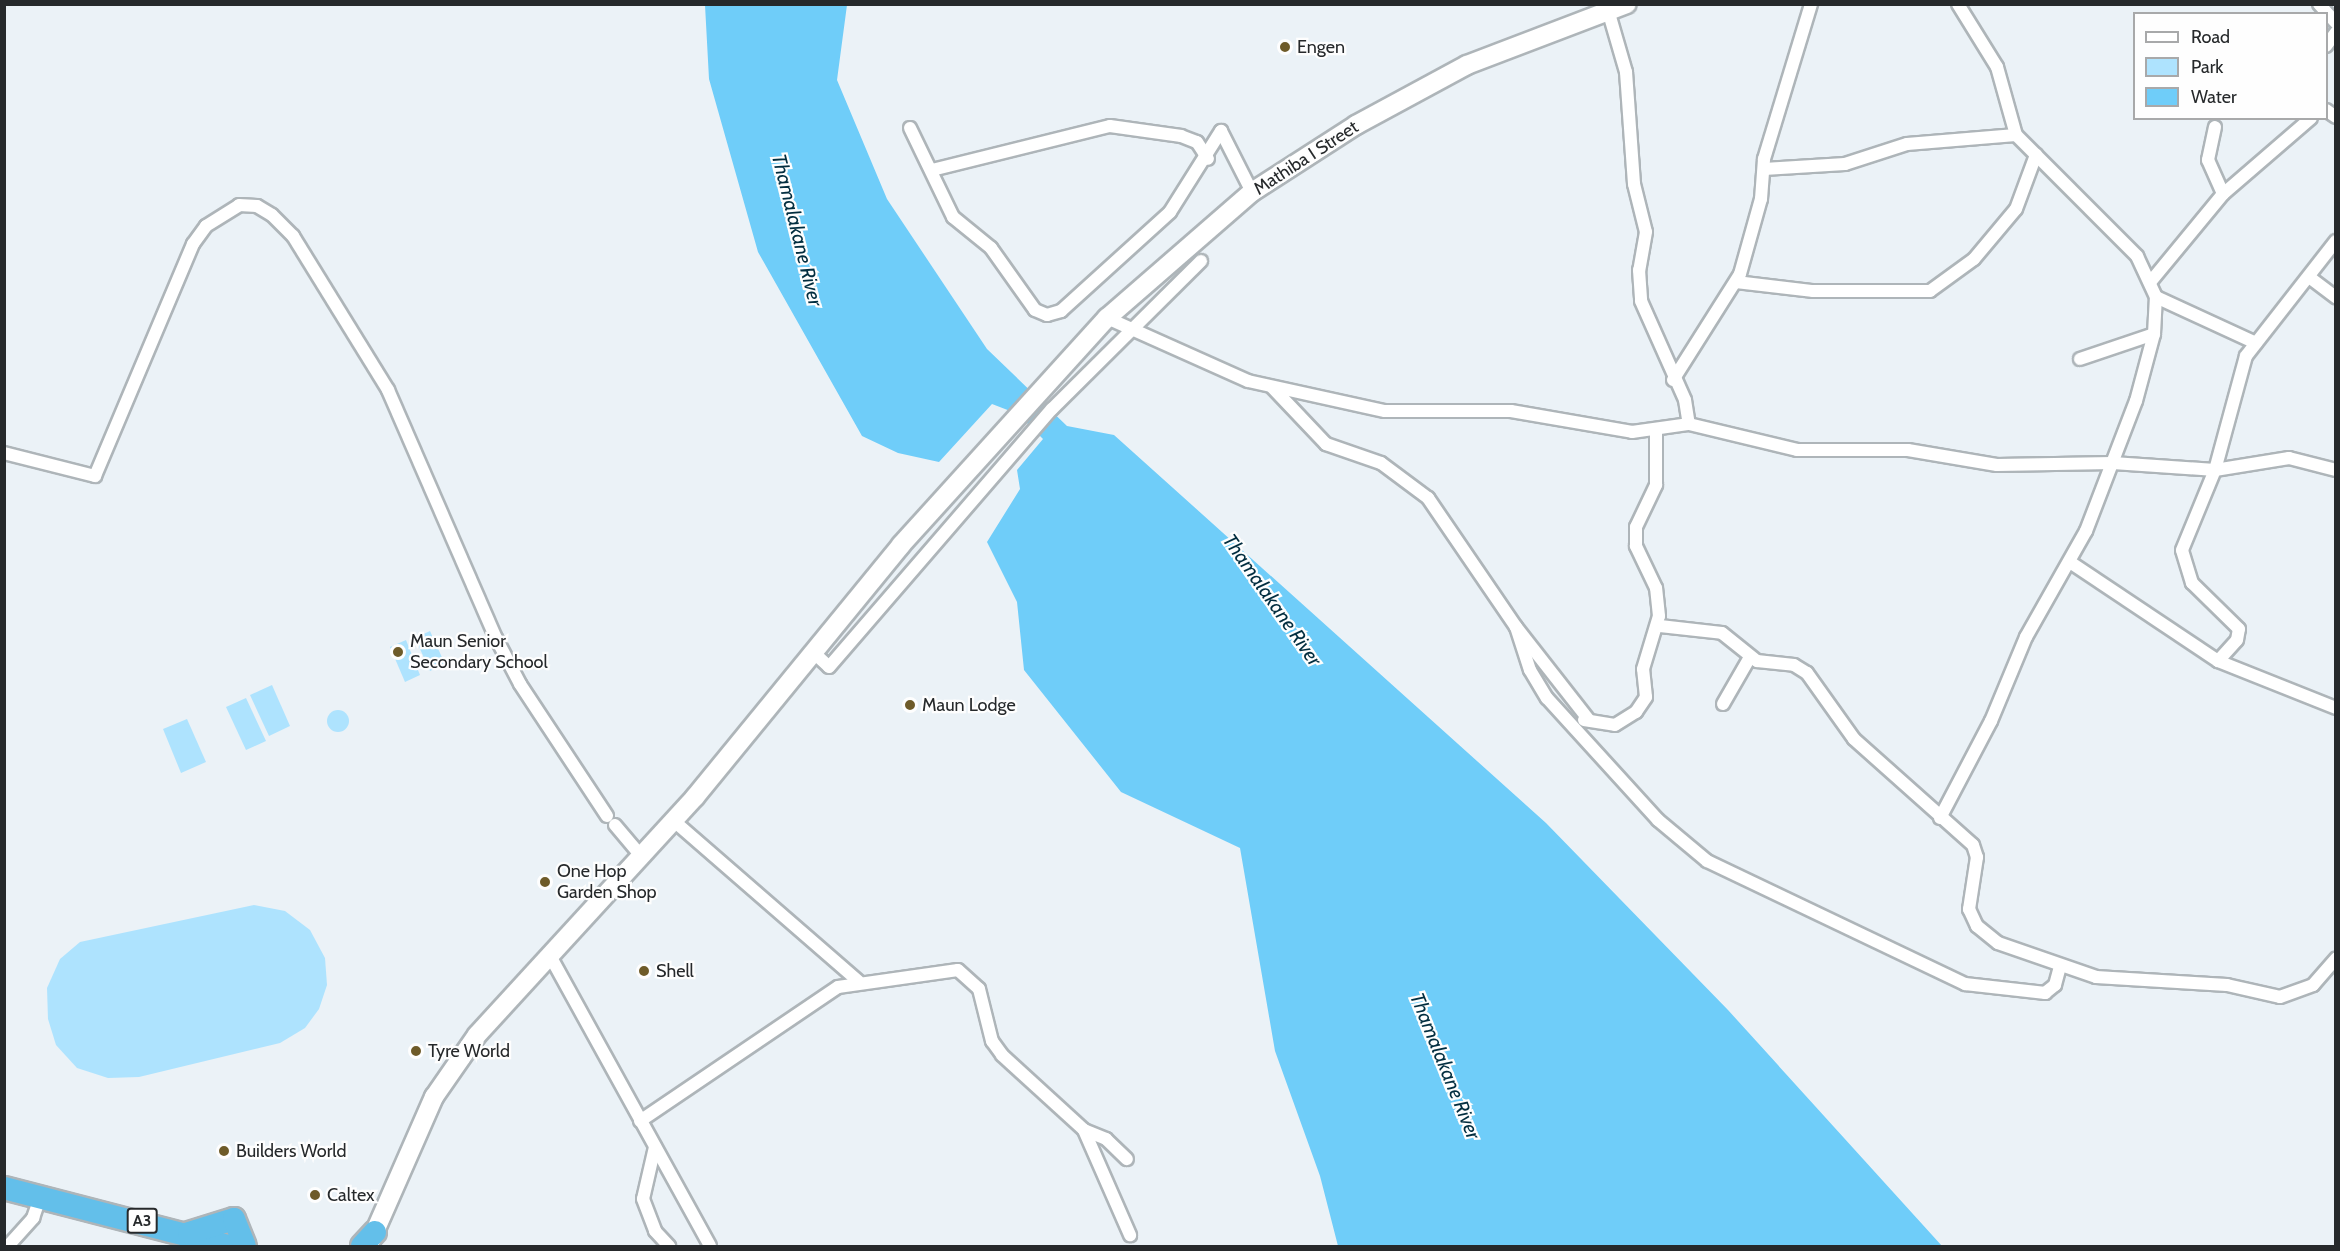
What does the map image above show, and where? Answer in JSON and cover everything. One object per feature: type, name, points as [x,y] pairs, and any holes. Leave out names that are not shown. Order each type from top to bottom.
[{"type":"highway","name":"A3","points":[[4,1188],[186,1240],[229,1246]]},
{"type":"highway","points":[[186,1240],[234,1219],[245,1246]]},
{"type":"street","name":"Mathiba I Street","points":[[371,1243],[415,1136],[453,1066],[549,954],[674,822],[812,651],[977,457],[1036,390],[1107,318],[1252,192],[1401,99],[1516,44],[1627,4]]},
{"type":"street","points":[[1673,380],[1736,282],[1761,200],[1764,169],[1811,4]]},
{"type":"street","points":[[1940,818],[1991,722],[2026,637],[2070,562],[2113,463],[2154,334],[2156,297],[2152,280],[2108,225],[2016,135],[1997,67],[1958,4]]},
{"type":"street","points":[[1608,10],[1626,72],[1634,184],[1646,232],[1638,285],[1689,424]]},
{"type":"street","points":[[2152,280],[2223,194],[2310,120]]},
{"type":"street","points":[[932,170],[1110,126],[1181,136],[1197,142],[1208,159]]},
{"type":"street","points":[[2215,127],[2208,160],[2223,194]]},
{"type":"street","points":[[910,128],[953,217],[992,248],[1035,310],[1047,315],[1061,311],[1170,212],[1208,159],[1221,131],[1252,192]]},
{"type":"street","points":[[1764,169],[1845,164],[1908,144],[2016,135]]},
{"type":"street","points":[[1736,282],[1813,291],[1930,291],[1974,259],[2016,209],[2036,155]]},
{"type":"street","points":[[4,453],[95,476],[192,243],[206,226],[239,205],[272,215],[293,236],[388,390],[506,656],[611,821],[642,857]]},
{"type":"street","points":[[2218,661],[2237,640],[2239,629],[2192,583],[2182,549],[2215,470],[2241,366],[2256,343],[2336,241]]},
{"type":"street","points":[[812,651],[829,667],[1052,409],[1201,261]]},
{"type":"street","points":[[2309,277],[2336,297]]},
{"type":"street","points":[[2156,297],[2256,343]]},
{"type":"street","points":[[1107,318],[1129,331],[1272,387],[1396,412],[1511,411],[1656,432],[1689,424],[1797,450],[1908,450],[1997,465],[2113,463],[2215,470],[2289,458],[2336,470]]},
{"type":"street","points":[[2080,359],[2154,334]]},
{"type":"street","points":[[1272,387],[1326,444],[1381,463],[1428,498],[1516,627],[1589,720]]},
{"type":"street","points":[[1570,720],[1589,720],[1615,725],[1642,706],[1643,669],[1660,626],[1656,588],[1636,546],[1636,527],[1656,485],[1656,432]]},
{"type":"street","points":[[2070,562],[2218,661],[2336,708]]},
{"type":"street","points":[[1660,626],[1722,633],[1750,657],[1794,665],[1807,673],[1837,721],[1977,851],[1968,895],[1977,926],[1998,943],[2096,977],[2227,985],[2291,996],[2313,985],[2336,959]]},
{"type":"street","points":[[1516,627],[1538,685],[1682,842],[1770,894],[1866,934],[1965,984],[2045,993],[2055,986],[2060,966]]},
{"type":"street","points":[[1723,704],[1750,657]]},
{"type":"street","points":[[674,822],[858,981]]},
{"type":"street","points":[[549,954],[710,1246]]},
{"type":"street","points":[[640,1121],[820,997],[858,981],[950,969],[969,977],[979,989],[992,1041],[1002,1055],[1084,1130],[1106,1139],[1127,1159]]},
{"type":"street","points":[[1084,1130],[1130,1235]]},
{"type":"street","points":[[655,1147],[643,1199],[650,1222],[669,1246]]},
{"type":"street","points":[[9,1246],[46,1199]]},
{"type":"green space","points":[[430,631],[445,664],[430,671],[415,638]]},
{"type":"green space","points":[[406,640],[420,675],[405,682],[390,647]]},
{"type":"green space","points":[[272,685],[290,726],[269,736],[250,695]]},
{"type":"green space","points":[[246,698],[266,741],[246,750],[226,707]]},
{"type":"green space","points":[[338,710],[346,713],[349,721],[346,729],[338,732],[330,729],[327,721],[330,713]]},
{"type":"green space","points":[[187,719],[206,762],[181,773],[163,729]]},
{"type":"green space","points":[[254,905],[285,911],[310,930],[325,958],[327,985],[319,1009],[305,1028],[280,1043],[139,1077],[108,1078],[77,1068],[56,1045],[48,1019],[47,988],[60,959],[80,942]]},
{"type":"water","name":"Thamalakane River","points":[[705,5],[847,5],[837,80],[887,199],[987,349],[1067,426],[1114,435],[1546,823],[1728,1010],[1942,1246],[1338,1246],[1320,1176],[1275,1051],[1240,848],[1121,792],[1024,670],[1017,602],[987,542],[1020,489],[1017,470],[1043,439],[1018,414],[992,404],[939,462],[898,453],[862,436],[758,252],[709,79]]},
{"type":"place","name":"Engen","points":[[1285,47]]},
{"type":"place","name":"Maun Senior Secondary School","points":[[398,652]]},
{"type":"place","name":"Maun Lodge","points":[[910,705]]},
{"type":"place","name":"One Hop Garden Shop","points":[[545,882]]},
{"type":"place","name":"Shell","points":[[644,971]]},
{"type":"place","name":"Tyre World","points":[[416,1051]]},
{"type":"place","name":"Builders World","points":[[224,1151]]},
{"type":"place","name":"Caltex","points":[[315,1195]]}]
